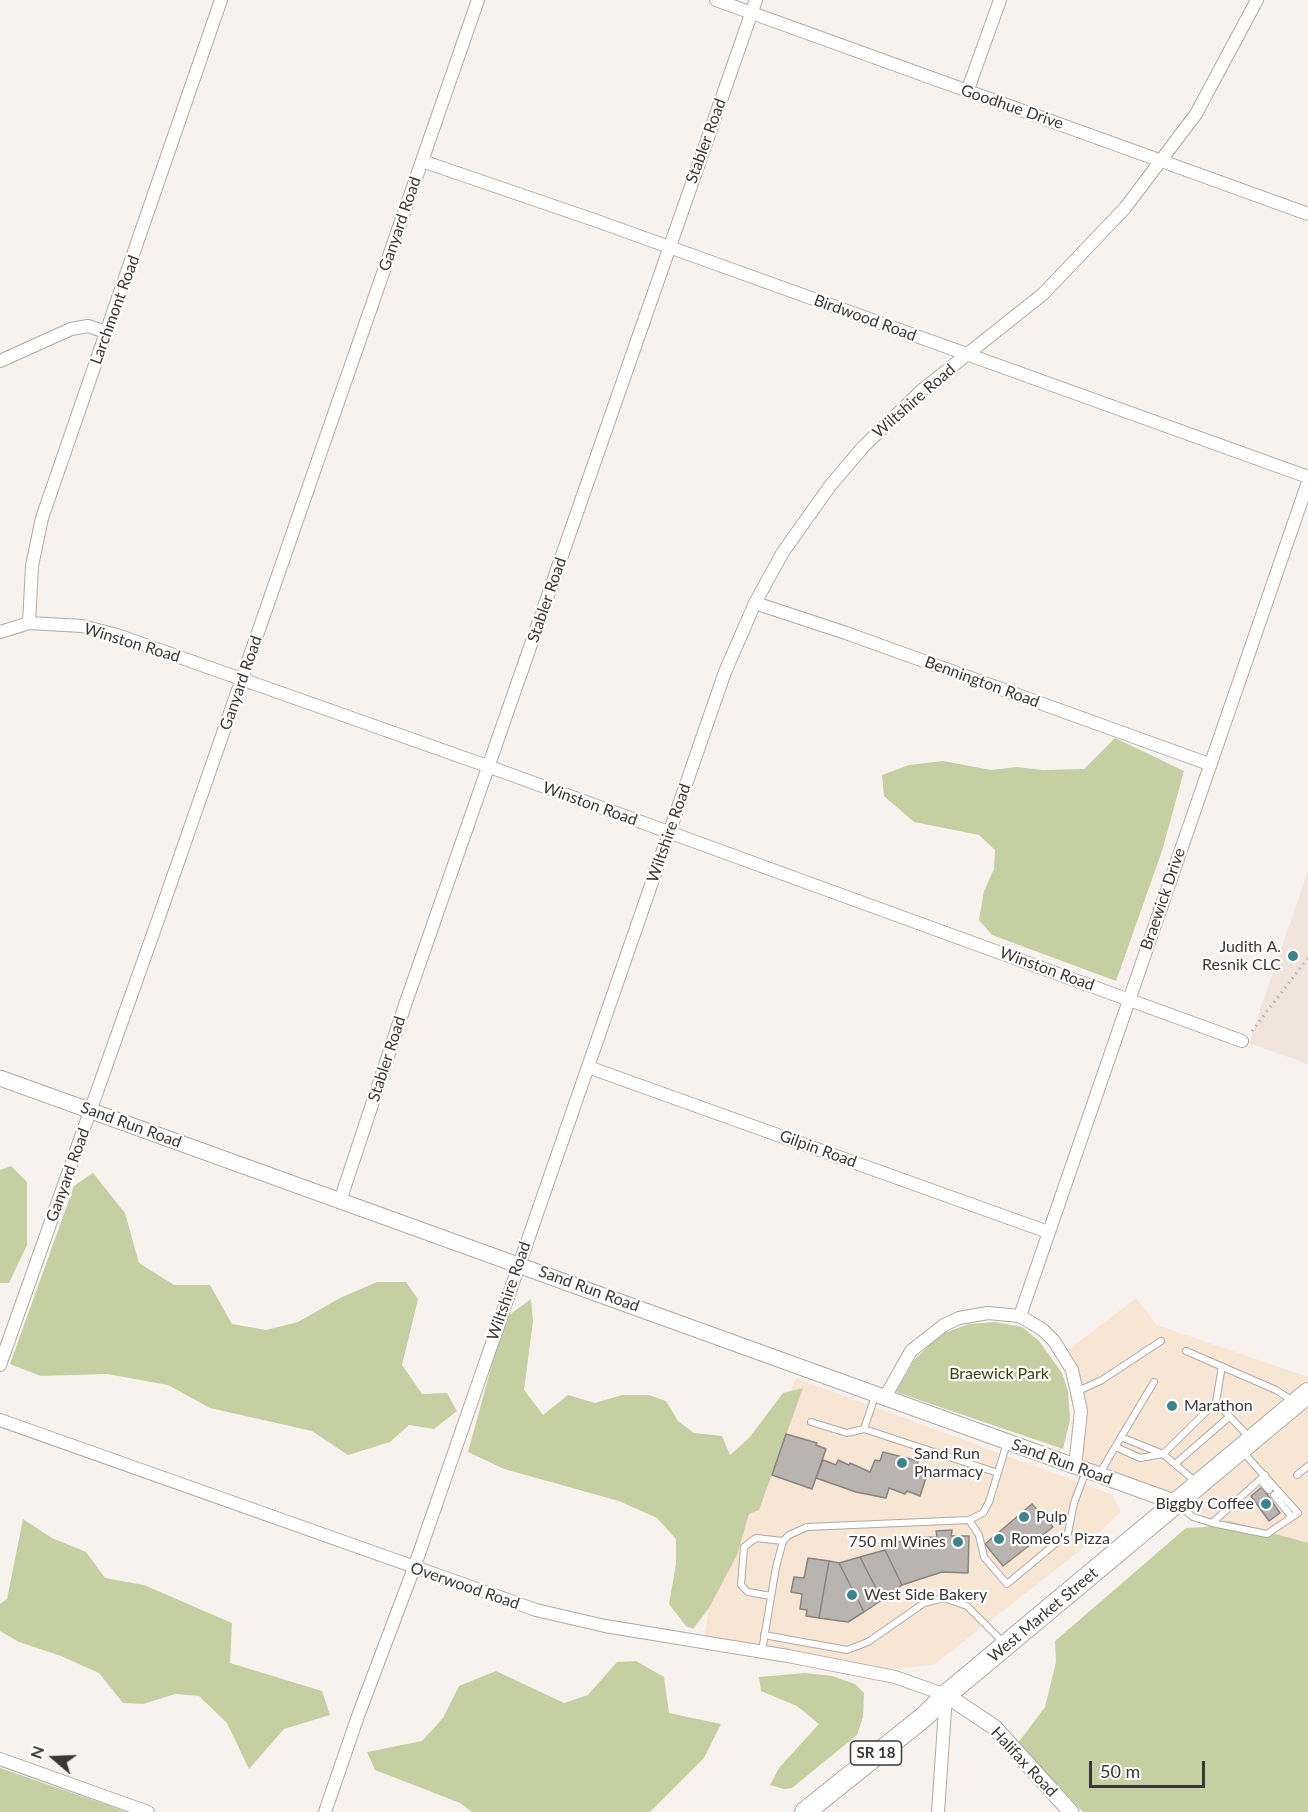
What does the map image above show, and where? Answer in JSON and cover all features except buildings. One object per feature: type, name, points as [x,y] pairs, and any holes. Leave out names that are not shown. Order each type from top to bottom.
[{"type":"main road","name":"West Market Street","points":[[805,1812],[925,1716],[946,1695],[1302,1398]]},
{"type":"street","name":"Larchmont Road","points":[[29,623],[32,566],[42,518],[221,0]]},
{"type":"street","name":"Ganyard Road","points":[[0,1365],[478,0]]},
{"type":"street","name":"Goodhue Drive","points":[[716,0],[1308,214]]},
{"type":"street","name":"Stabler Road","points":[[340,1201],[405,1005],[756,0]]},
{"type":"street","points":[[967,92],[1000,0]]},
{"type":"street","name":"Wiltshire Road","points":[[325,1812],[362,1705],[414,1568],[725,672],[755,603],[783,552],[830,486],[863,447],[921,391],[968,356],[1043,294],[1090,247],[1162,162],[1196,114],[1257,0]]},
{"type":"street","name":"Birdwood Road","points":[[422,161],[669,247],[1308,477]]},
{"type":"street","points":[[0,360],[70,329],[88,327],[106,332]]},
{"type":"street","name":"Braewick Drive","points":[[1020,1316],[1308,482]]},
{"type":"street","name":"Bennington Road","points":[[755,603],[1209,764]]},
{"type":"street","name":"Winston Road","points":[[0,632],[29,623],[94,628],[490,766],[1242,1041]]},
{"type":"street","name":"Gilpin Road","points":[[588,1067],[1048,1232]]},
{"type":"street","name":"Sand Run Road","points":[[0,1078],[518,1263],[879,1397],[1177,1503]]},
{"type":"street","points":[[879,1397],[911,1351],[944,1325],[959,1318],[988,1313],[1020,1316],[1043,1330],[1054,1341],[1072,1370],[1081,1411],[1087,1471]]},
{"type":"street","name":"Overwood Road","points":[[0,1420],[467,1588],[571,1620],[896,1677],[946,1695]]},
{"type":"street","points":[[938,1812],[946,1695]]},
{"type":"street","name":"Halifax Road","points":[[946,1695],[994,1727],[1071,1812]]},
{"type":"street","points":[[0,1759],[148,1812]]},
{"type":"lane","points":[[1078,1391],[1102,1380],[1161,1341]]},
{"type":"lane","points":[[1186,1351],[1276,1390],[1302,1398]]},
{"type":"lane","points":[[1116,1447],[1140,1458],[1163,1454],[1216,1402],[1222,1366]]},
{"type":"lane","points":[[969,1520],[979,1535],[984,1557],[1007,1584],[1068,1533],[1074,1503],[1087,1471],[1116,1447],[1154,1383]]},
{"type":"lane","points":[[864,1429],[879,1397]]},
{"type":"lane","points":[[1216,1402],[1229,1417],[1246,1444],[1271,1493],[1292,1517]]},
{"type":"lane","points":[[1175,1464],[1229,1417]]},
{"type":"lane","points":[[811,1422],[847,1433],[864,1429],[998,1473]]},
{"type":"lane","points":[[1121,1437],[1163,1454],[1199,1484]]},
{"type":"lane","points":[[762,1652],[783,1541],[789,1535],[807,1527],[969,1520],[983,1513],[990,1502],[1007,1442]]},
{"type":"lane","points":[[1297,1475],[1308,1466]]},
{"type":"lane","points":[[1177,1503],[1193,1517],[1267,1534],[1298,1513],[1262,1478]]},
{"type":"lane","points":[[1212,1523],[1262,1478]]},
{"type":"lane","points":[[771,1596],[748,1592],[741,1585],[744,1547],[756,1538],[783,1541]]},
{"type":"lane","points":[[764,1635],[847,1650],[868,1642],[924,1603],[944,1598],[967,1606],[1006,1645]]},
{"type":"path","points":[[1242,1041],[1256,1027],[1308,958]]},
{"type":"shaded area","name":"Judith A. Resnik CLC","points":[[1308,870],[1308,1064],[1249,1043]]},
{"type":"shaded area","points":[[1136,1298],[1157,1325],[1308,1377],[1308,1549],[1193,1517],[1177,1503],[1075,1467],[1081,1411],[1063,1354]]},
{"type":"shaded area","points":[[796,1378],[1113,1495],[1121,1512],[1077,1553],[935,1664],[891,1670],[728,1639],[704,1638],[727,1502],[746,1498]]},
{"type":"green space","points":[[1115,738],[1184,771],[1162,851],[1116,981],[992,935],[979,920],[984,891],[994,869],[995,850],[979,835],[914,822],[884,796],[882,775],[909,765],[943,761],[991,770],[1017,767],[1043,770],[1084,769]]},
{"type":"green space","points":[[11,1166],[27,1182],[27,1245],[9,1283],[0,1283],[0,1170]]},
{"type":"green space","points":[[93,1173],[125,1213],[139,1263],[174,1285],[210,1285],[232,1324],[266,1330],[298,1322],[340,1298],[377,1282],[406,1282],[418,1299],[402,1365],[422,1394],[447,1393],[457,1411],[434,1429],[409,1425],[390,1442],[348,1455],[312,1431],[210,1408],[168,1385],[107,1374],[41,1376],[10,1364],[74,1186]]},
{"type":"green space","points":[[531,1299],[533,1321],[524,1390],[543,1415],[568,1395],[595,1403],[622,1395],[649,1395],[666,1401],[678,1421],[694,1433],[722,1436],[730,1455],[749,1438],[783,1393],[803,1388],[759,1510],[749,1514],[737,1555],[709,1608],[693,1629],[686,1626],[669,1604],[676,1564],[676,1539],[657,1518],[619,1501],[504,1469],[468,1452],[497,1346],[509,1315]]},
{"type":"green space","name":"Braewick Park","points":[[995,1322],[1022,1327],[1039,1341],[1062,1373],[1068,1391],[1070,1420],[1063,1449],[896,1392],[915,1359],[941,1334],[969,1324]]},
{"type":"green space","points":[[23,1519],[52,1538],[86,1552],[105,1578],[144,1585],[232,1623],[230,1663],[322,1691],[330,1715],[284,1729],[249,1769],[227,1723],[199,1696],[175,1694],[143,1704],[123,1703],[99,1673],[61,1656],[19,1642],[0,1631],[0,1604],[7,1599]]},
{"type":"green space","points":[[1229,1521],[1308,1543],[1308,1812],[1083,1812],[1018,1743],[1045,1707],[1056,1662],[1055,1641],[1186,1528],[1206,1527]]},
{"type":"green space","points":[[636,1661],[664,1677],[669,1713],[721,1724],[704,1758],[650,1812],[472,1812],[460,1803],[375,1770],[367,1752],[422,1741],[443,1718],[459,1686],[496,1671],[564,1703],[588,1695],[617,1662]]},
{"type":"green space","points":[[805,1673],[832,1676],[855,1684],[864,1693],[863,1717],[857,1735],[792,1788],[784,1789],[770,1785],[779,1768],[819,1724],[797,1706],[761,1691],[759,1677]]},
{"type":"green space","points":[[0,1768],[110,1806],[125,1812],[0,1812]]},
{"type":"place","name":"Judith A. Resnik CLC","points":[[1293,956]]},
{"type":"place","name":"Marathon","points":[[1172,1406]]},
{"type":"place","name":"Sand Run Pharmacy","points":[[902,1463]]},
{"type":"place","name":"Biggby Coffee","points":[[1266,1504]]},
{"type":"place","name":"Pulp","points":[[1024,1517]]},
{"type":"place","name":"Romeo's Pizza","points":[[999,1539]]},
{"type":"place","name":"750 ml Wines","points":[[958,1542]]},
{"type":"place","name":"West Side Bakery","points":[[852,1595]]}]
